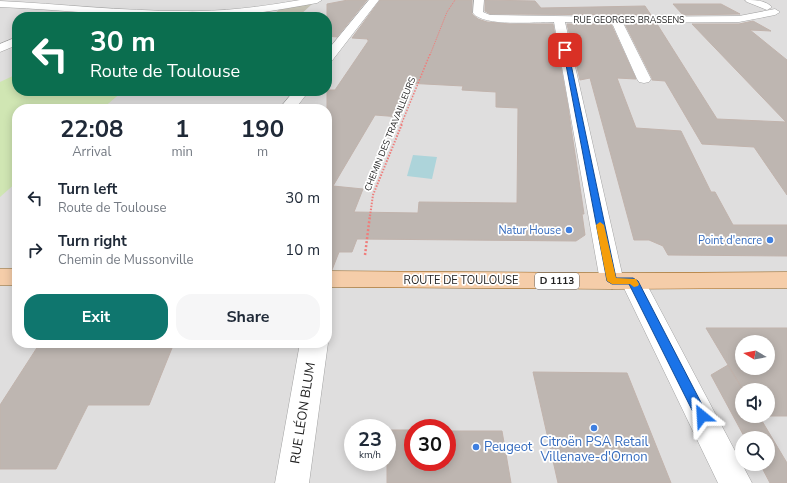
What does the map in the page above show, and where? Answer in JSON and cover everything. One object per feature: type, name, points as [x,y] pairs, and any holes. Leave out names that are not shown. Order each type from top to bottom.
[{"type":"main road","points":[[0,277],[12,277]]},
{"type":"main road","name":"ROUTE DE TOULOUSE","points":[[332,279],[622,281],[787,280]]},
{"type":"street","points":[[232,12],[318,0]]},
{"type":"street","points":[[332,53],[374,0]]},
{"type":"street","name":"RUE GEORGES BRASSENS","points":[[479,0],[478,13],[482,16],[490,18],[559,20],[739,19],[778,10]]},
{"type":"street","points":[[750,0],[778,10]]},
{"type":"street","points":[[2,5],[131,12]]},
{"type":"street","points":[[83,12],[88,10]]},
{"type":"street","points":[[559,20],[622,281],[735,483]]},
{"type":"street","points":[[616,20],[644,79]]},
{"type":"street","points":[[0,48],[12,43]]},
{"type":"street","points":[[291,104],[298,96]]},
{"type":"street","name":"RUE LÉON BLUM","points":[[292,483],[313,348]]},
{"type":"path","name":"CHEMIN DES TRAVAILLEURS","points":[[361,280],[373,195],[447,12],[455,0]]},
{"type":"shaded area","points":[[0,0],[787,0],[787,483],[0,483]]},
{"type":"shaded area","points":[[312,4],[303,12],[276,12],[280,9]]},
{"type":"green space","points":[[12,76],[12,96],[117,96],[108,104],[12,104],[12,186],[0,197],[0,82]]},
{"type":"water","points":[[413,155],[437,157],[432,179],[407,176]]},
{"type":"building","points":[[348,0],[367,0],[337,37],[332,36],[332,12],[327,12],[327,4]]},
{"type":"building","points":[[380,0],[472,0],[472,14],[478,19],[487,22],[510,24],[553,24],[568,107],[584,214],[582,214],[585,235],[576,241],[357,239],[352,252],[339,252],[332,270],[332,104],[327,104],[327,96],[332,96],[332,90],[335,90],[369,40],[367,40],[368,39],[352,38]],"holes":[[[406,83],[463,86],[462,90],[496,92],[496,107],[518,108],[517,203],[419,202],[418,213],[354,212],[363,189],[333,186],[375,115],[400,117],[406,102]]]},
{"type":"building","points":[[485,0],[535,1],[541,8],[645,6],[651,15],[490,14],[485,11]]},
{"type":"building","points":[[673,4],[721,4],[740,14],[683,15]]},
{"type":"building","points":[[753,21],[771,31],[750,30],[787,60],[787,195],[754,147],[702,144],[665,81],[652,80],[625,24],[657,24],[717,119],[786,122],[692,24],[739,24]]},
{"type":"building","points":[[567,24],[611,24],[636,79],[617,78],[636,128],[681,131],[711,192],[715,192],[733,225],[787,225],[787,256],[668,255],[663,246],[649,240],[634,240],[590,78],[580,80]]},
{"type":"building","points":[[706,328],[787,328],[787,416],[775,416],[775,383],[739,383]]},
{"type":"building","points":[[37,348],[172,348],[149,405],[88,405],[56,469],[0,469],[0,405]]},
{"type":"building","points":[[728,365],[739,383],[735,383],[735,419],[711,375]]},
{"type":"building","points":[[533,372],[627,373],[671,483],[558,483]]},
{"type":"building","points":[[737,423],[763,423],[768,431],[741,431]]},
{"type":"building","name":"Peugeot","points":[[396,430],[404,430],[404,471],[456,471],[456,431],[502,431],[511,483],[387,483],[387,471],[396,471]]},
{"type":"building","points":[[775,443],[787,463],[787,483],[770,483],[764,471],[775,471]]},
{"type":"slow traffic","points":[[600,225],[612,281],[633,281],[634,284]]},
{"type":"place","name":"Natur House","points":[[569,230]]},
{"type":"place","name":"Point d'encre","points":[[770,240]]},
{"type":"place","name":"Citroën PSA Retail Villenave-d'Ornon","points":[[594,428]]},
{"type":"place","name":"Peugeot","points":[[476,447]]},
{"type":"route","points":[[565,50],[612,281],[633,281],[702,416]]}]
